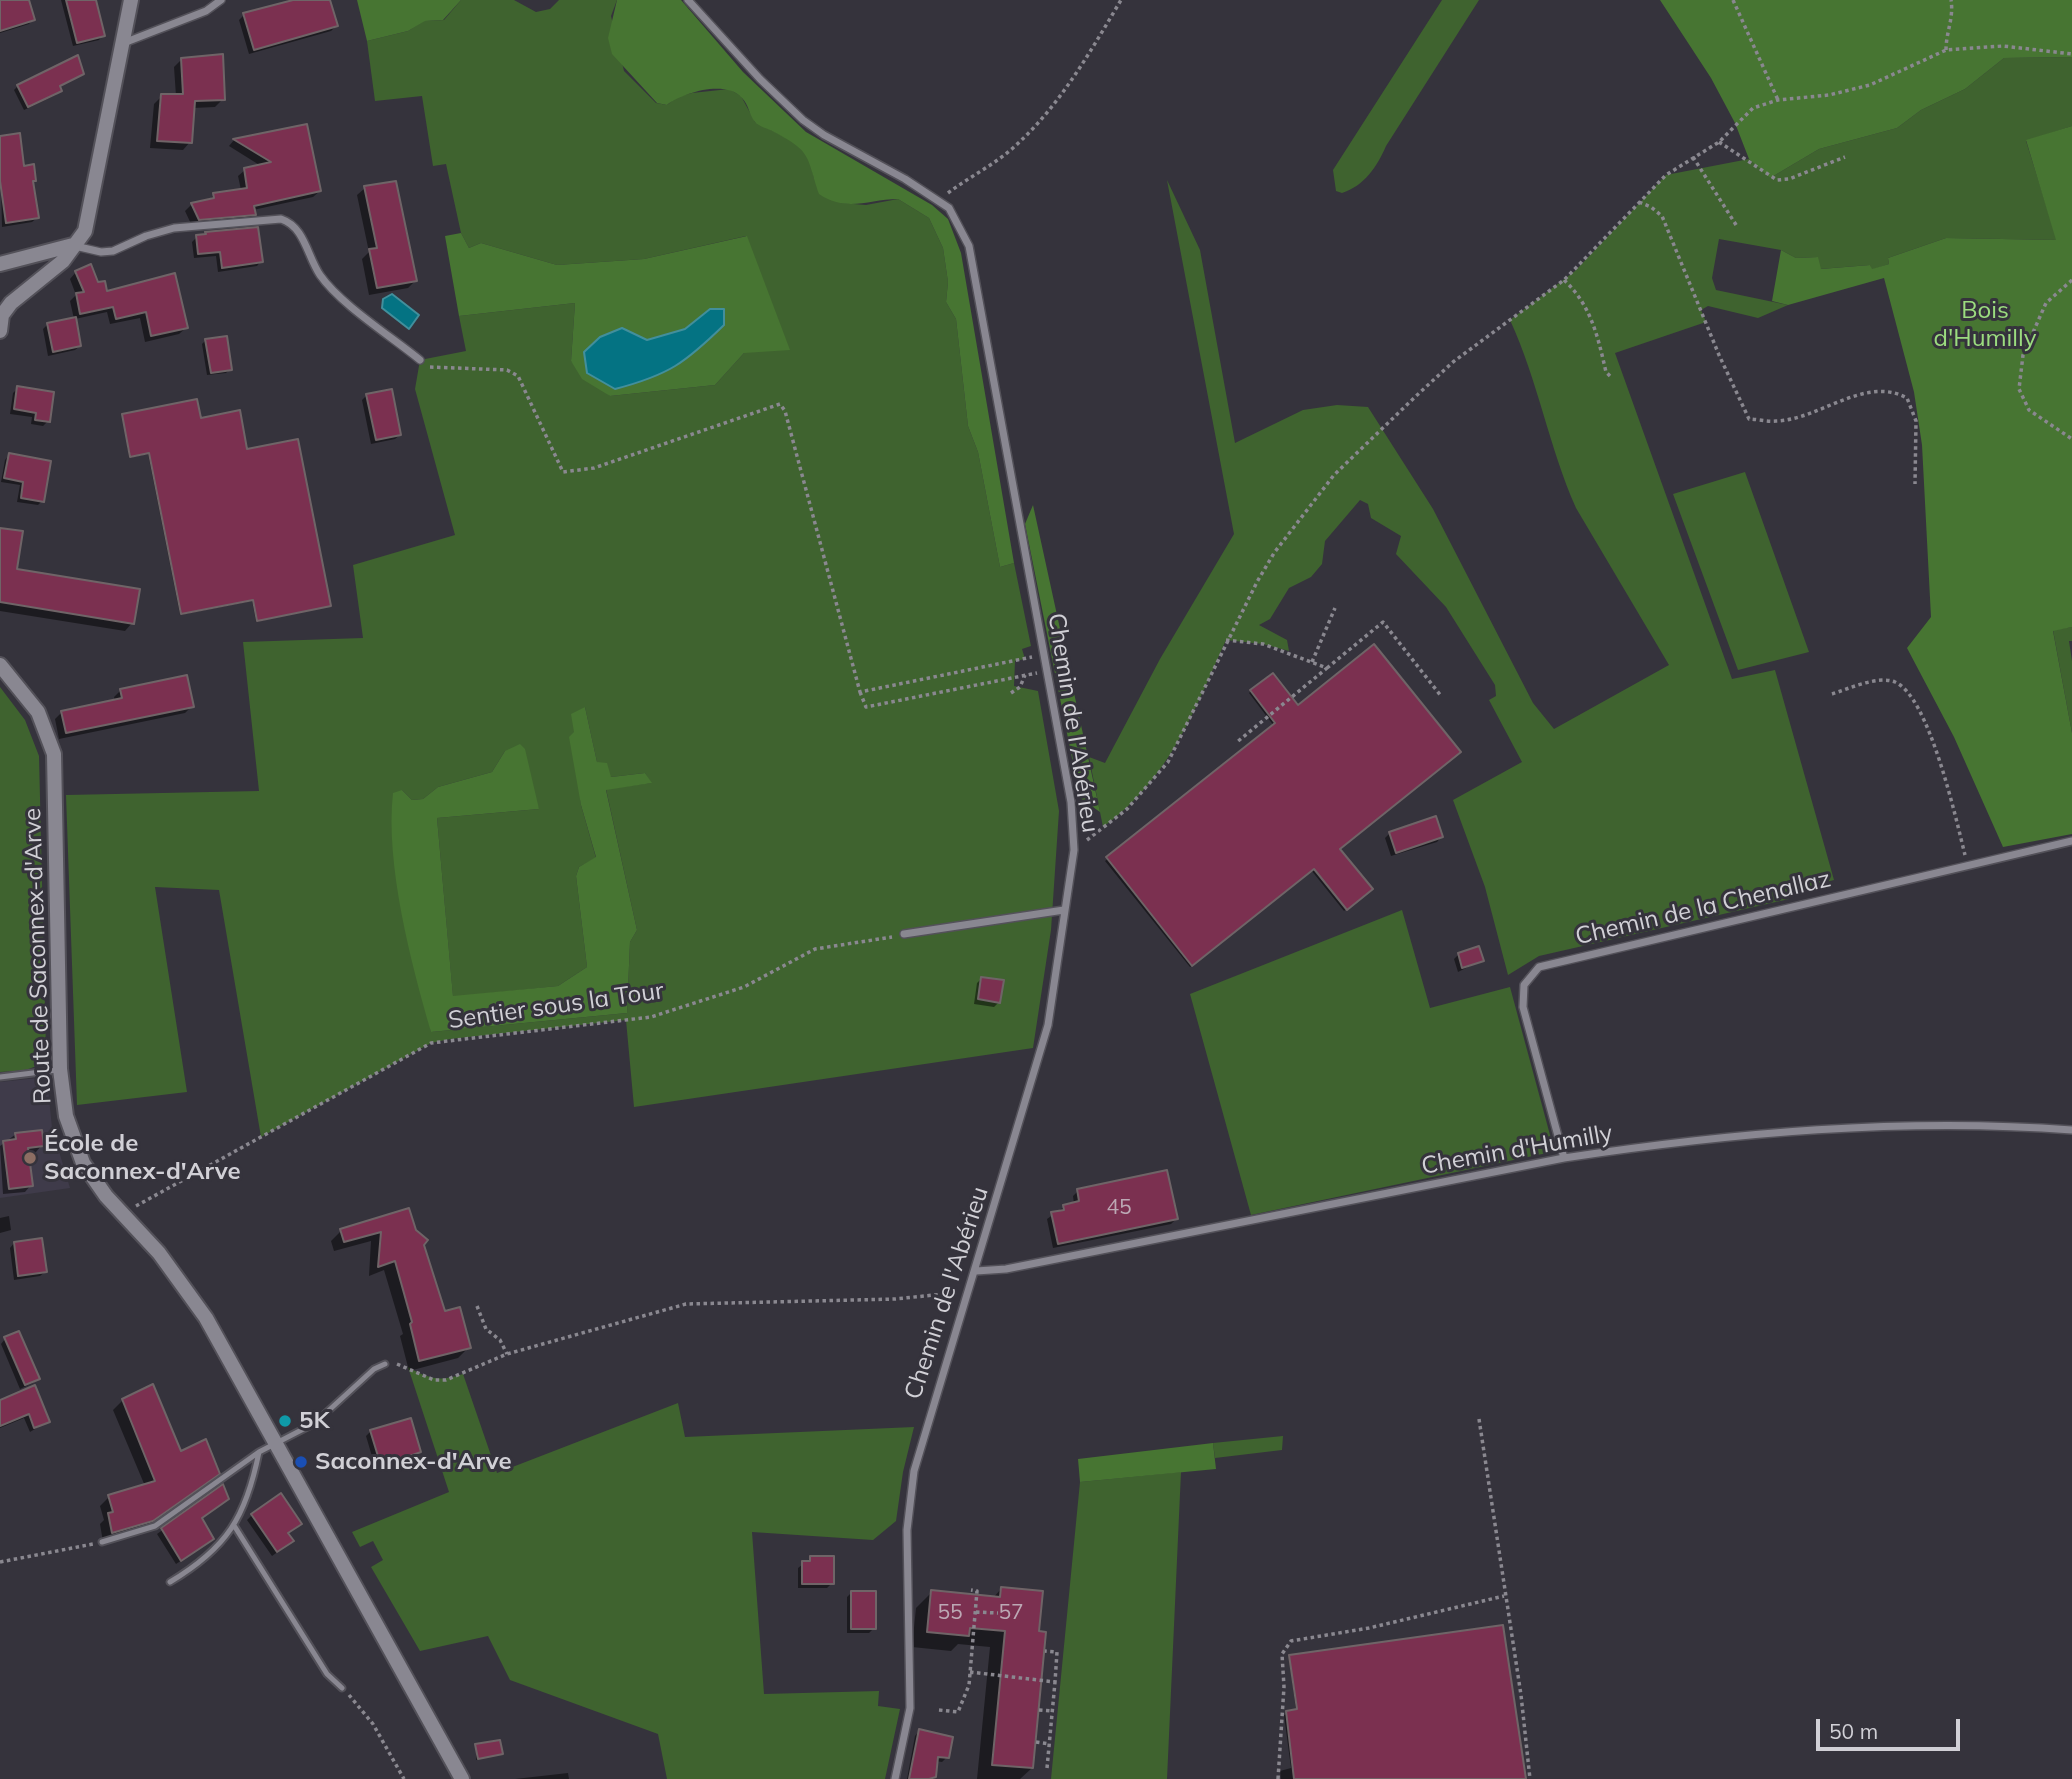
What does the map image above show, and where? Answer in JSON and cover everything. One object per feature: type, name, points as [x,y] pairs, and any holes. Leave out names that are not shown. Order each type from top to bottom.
[{"type":"street","points":[[2,314],[17,297],[63,261],[80,239],[89,219],[131,0]]},
{"type":"street","points":[[121,44],[206,11],[222,0]]},
{"type":"street","name":"Chemin de l'Abérieu","points":[[688,0],[760,79],[803,120],[871,163],[940,200],[954,214],[969,246],[1071,802],[1074,850],[1048,1025],[976,1271],[922,1435],[914,1471],[907,1530],[910,1708],[895,1779]]},
{"type":"street","points":[[0,264],[74,245],[101,252],[113,251],[146,236],[174,228],[281,219],[295,225],[315,266],[332,288],[420,360]]},
{"type":"street","points":[[0,297],[0,331]]},
{"type":"street","name":"Route de Saconnex-d'Arve","points":[[0,665],[38,712],[54,754],[60,1069],[66,1116],[76,1149],[93,1179],[159,1254],[195,1300],[462,1779]]},
{"type":"street","name":"Chemin de la Chenallaz","points":[[1564,1158],[1523,1007],[1524,985],[1539,967],[2072,841]]},
{"type":"street","points":[[904,934],[1064,911]]},
{"type":"street","name":"Chemin d'Humilly","points":[[976,1271],[1006,1269],[1564,1158],[1633,1148],[1852,1129],[1958,1125],[2072,1130]]},
{"type":"lane","points":[[0,1077],[60,1069]]},
{"type":"lane","points":[[102,1542],[155,1526],[259,1452],[316,1423],[373,1369],[384,1364]]},
{"type":"lane","points":[[170,1582],[212,1553],[235,1527],[253,1482],[259,1452]]},
{"type":"lane","points":[[235,1527],[327,1674],[342,1688]]},
{"type":"path","points":[[940,200],[1012,149],[1040,121],[1084,60],[1121,0]]},
{"type":"path","points":[[1733,0],[1778,100]]},
{"type":"path","points":[[1946,50],[1953,15],[1951,0]]},
{"type":"path","points":[[1074,850],[1127,809],[1168,762],[1226,640],[1274,554],[1334,475],[1453,362],[1564,279],[1666,175],[1719,142],[1753,108],[1778,100],[1829,95],[1870,85],[1946,50],[2003,47],[2072,54]]},
{"type":"path","points":[[1719,142],[1777,180],[1845,157]]},
{"type":"path","points":[[1693,157],[1738,228]]},
{"type":"path","points":[[1639,202],[1651,206],[1662,216],[1718,355],[1749,419],[1776,421],[1873,393],[1898,394],[1907,398],[1916,421],[1915,484]]},
{"type":"path","points":[[1564,279],[1588,311],[1606,372],[1611,377]]},
{"type":"path","points":[[2072,280],[2046,303],[2023,355],[2019,389],[2029,410],[2072,439]]},
{"type":"path","points":[[420,360],[428,367],[507,370],[518,376],[563,472],[594,468],[782,406],[866,707],[1025,675],[1020,687],[1010,693]]},
{"type":"path","points":[[1312,662],[1335,608]]},
{"type":"path","points":[[1237,742],[1383,622],[1441,696]]},
{"type":"path","points":[[1226,640],[1264,644],[1327,668]]},
{"type":"path","points":[[860,692],[1043,655]]},
{"type":"path","points":[[1832,694],[1883,680],[1894,681],[1912,696],[1932,742],[1968,867]]},
{"type":"path","name":"Sentier sous la Tour","points":[[122,1213],[431,1042],[651,1017],[744,986],[815,948],[876,941],[904,934]]},
{"type":"path","points":[[384,1364],[395,1363],[434,1380],[446,1380],[507,1354],[686,1304],[895,1299],[955,1293]]},
{"type":"path","points":[[477,1306],[486,1329],[500,1340],[507,1354]]},
{"type":"path","points":[[1479,1419],[1530,1779]]},
{"type":"path","points":[[0,1562],[102,1542]]},
{"type":"path","points":[[939,1710],[958,1713],[969,1685],[977,1591],[971,1590]]},
{"type":"path","points":[[1278,1779],[1284,1687],[1282,1654],[1291,1641],[1368,1628],[1504,1596]]},
{"type":"path","points":[[975,1612],[998,1613]]},
{"type":"path","points":[[1045,1651],[1057,1652],[1047,1768]]},
{"type":"path","points":[[970,1672],[1055,1682]]},
{"type":"path","points":[[342,1688],[373,1724],[404,1779]]},
{"type":"path","points":[[1039,1710],[1052,1711]]},
{"type":"path","points":[[1036,1742],[1049,1744]]},
{"type":"shaded area","name":"École de Saconnex-d'Arve","points":[[38,1078],[48,1088],[52,1128],[70,1188],[0,1198],[0,1082]]},
{"type":"green space","points":[[357,0],[461,0],[443,20],[425,21],[408,31],[367,41]]},
{"type":"green space","points":[[461,0],[514,0],[536,12],[550,9],[559,0],[617,0],[611,16],[624,71],[656,103],[667,105],[677,97],[692,93],[729,89],[741,96],[755,122],[801,145],[810,161],[814,178],[841,203],[866,205],[898,199],[929,218],[943,248],[948,282],[946,302],[956,319],[968,426],[978,452],[1000,567],[1014,563],[1031,646],[1022,649],[1025,659],[1015,661],[1014,686],[1038,691],[1059,811],[1051,930],[1033,1048],[634,1107],[626,1020],[450,1039],[431,1043],[261,1137],[219,890],[155,887],[187,1092],[77,1105],[66,795],[259,791],[243,642],[363,638],[353,565],[455,535],[415,389],[420,360],[466,351],[459,316],[575,303],[571,361],[610,396],[715,385],[744,353],[746,236],[644,259],[557,265],[481,243],[469,248],[461,233],[446,164],[433,166],[422,96],[375,101],[367,41],[408,31],[424,21],[444,20]],"holes":[[[585,707],[597,762],[611,777],[645,773],[651,783],[606,789],[637,930],[630,942],[627,1013],[431,1032],[402,790],[412,800],[423,799],[438,787],[492,772],[505,751],[539,809],[437,818],[453,997],[558,986],[587,967],[576,876],[579,867],[596,858],[581,805],[574,733]]]},
{"type":"green space","points":[[617,0],[681,0],[743,72],[806,132],[932,205],[948,219],[961,253],[1014,563],[1000,567],[978,452],[968,426],[956,319],[946,302],[948,282],[943,248],[929,218],[898,199],[849,204],[829,200],[819,194],[802,150],[756,123],[742,98],[735,93],[705,90],[694,92],[667,105],[657,103],[612,54],[608,38]]},
{"type":"green space","points":[[1442,0],[1479,0],[1374,168],[1357,186],[1342,193],[1336,191],[1333,170]]},
{"type":"green space","points":[[1660,0],[2072,0],[2072,57],[2004,58],[1965,89],[1921,110],[1897,128],[1819,149],[1770,178],[1749,159],[1735,123],[1711,78]]},
{"type":"green space","points":[[2072,57],[2072,126],[2026,141],[2057,240],[1946,238],[1888,258],[1889,264],[1871,270],[1870,265],[1820,269],[1817,257],[1796,258],[1781,250],[1719,239],[1712,278],[1716,290],[1788,305],[1758,318],[1708,306],[1701,310],[1706,322],[1615,353],[1732,679],[1775,670],[1834,880],[1787,892],[1789,899],[1539,956],[1508,975],[1485,887],[1453,800],[1522,762],[1489,700],[1496,696],[1495,685],[1446,607],[1396,554],[1401,536],[1371,518],[1368,504],[1360,500],[1325,541],[1322,564],[1311,577],[1289,588],[1270,619],[1259,625],[1287,640],[1289,651],[1263,644],[1226,640],[1190,718],[1163,766],[1126,808],[1103,827],[1089,757],[1105,763],[1160,659],[1234,534],[1167,180],[1200,250],[1235,443],[1303,410],[1337,405],[1368,407],[1433,509],[1533,703],[1554,729],[1669,665],[1576,508],[1510,320],[1575,271],[1666,175],[1749,159],[1770,178],[1819,149],[1897,128],[1921,110],[1965,89],[2004,58]]},
{"type":"green space","name":"Bois d'Humilly","points":[[2072,126],[2072,627],[2053,631],[2072,733],[2072,834],[2003,847],[1954,737],[1907,648],[1931,617],[1922,445],[1914,392],[1884,278],[1788,305],[1772,301],[1781,250],[1796,258],[1818,257],[1821,269],[1870,265],[1872,269],[1889,264],[1888,258],[1946,238],[2056,240],[2026,140]]},
{"type":"green space","points":[[461,233],[469,248],[481,243],[557,265],[644,259],[747,236],[790,350],[744,353],[715,385],[610,396],[582,379],[571,361],[575,303],[459,316],[445,236]],"holes":[[[710,309],[644,381],[622,328],[647,340],[685,329]]]},
{"type":"green space","points":[[1745,472],[1809,652],[1738,670],[1673,494]]},
{"type":"green space","points":[[1033,505],[1100,812],[1080,798],[1025,524]]},
{"type":"green space","points":[[2072,627],[2072,641],[2069,641],[2072,661],[2072,733],[2053,630]]},
{"type":"green space","points":[[0,687],[25,720],[39,756],[46,1050],[44,1057],[35,1067],[0,1072]]},
{"type":"green space","points":[[585,707],[597,762],[607,763],[611,777],[645,773],[652,783],[606,790],[637,930],[630,942],[627,1013],[431,1032],[408,945],[396,882],[393,793],[402,790],[412,800],[423,799],[438,787],[492,772],[505,751],[520,744],[525,749],[539,809],[437,818],[453,996],[558,986],[587,967],[576,876],[579,867],[596,857],[581,805],[569,737],[574,732],[571,714]]},
{"type":"green space","points":[[1402,910],[1430,1008],[1510,987],[1553,1146],[1547,1153],[1251,1215],[1190,994]]},
{"type":"green space","points":[[408,1367],[435,1378],[463,1374],[497,1473],[678,1403],[685,1437],[914,1427],[903,1472],[896,1521],[873,1540],[752,1532],[764,1694],[879,1691],[878,1706],[900,1709],[885,1779],[667,1779],[658,1734],[510,1680],[488,1636],[420,1651],[371,1567],[383,1560],[373,1541],[360,1547],[352,1532],[449,1492]]},
{"type":"green space","points":[[1283,1436],[1282,1450],[1215,1458],[1213,1443]]},
{"type":"green space","points":[[1213,1443],[1216,1469],[1080,1482],[1078,1459]]},
{"type":"green space","points":[[1181,1472],[1167,1779],[1051,1779],[1080,1482]]},
{"type":"water","points":[[392,294],[419,315],[409,329],[382,308],[383,299]]},
{"type":"water","points":[[710,309],[724,309],[724,325],[687,358],[663,373],[615,389],[587,373],[584,352],[600,337],[622,328],[647,340],[685,329]]},
{"type":"building","points":[[0,0],[29,0],[35,20],[0,31]]},
{"type":"building","points":[[66,0],[96,0],[105,36],[77,43]]},
{"type":"building","points":[[293,0],[330,0],[338,26],[254,50],[243,13]]},
{"type":"building","points":[[223,54],[225,100],[195,101],[192,143],[157,141],[161,94],[183,94],[181,58]]},
{"type":"building","points":[[78,55],[84,74],[60,86],[62,91],[28,107],[17,85]]},
{"type":"building","points":[[307,124],[321,191],[254,206],[256,215],[199,220],[191,203],[214,198],[213,193],[247,188],[244,168],[271,162],[233,139]]},
{"type":"building","points":[[20,133],[24,166],[34,164],[36,181],[33,181],[39,218],[6,223],[0,181],[0,136]]},
{"type":"building","points":[[396,181],[417,281],[377,288],[369,249],[377,248],[364,186]]},
{"type":"building","points":[[258,227],[263,262],[222,268],[220,252],[198,254],[196,235]]},
{"type":"building","points":[[91,264],[98,282],[105,281],[107,291],[175,273],[188,328],[151,336],[146,312],[116,319],[113,307],[80,314],[76,293],[84,292],[75,271]]},
{"type":"building","points":[[76,317],[81,346],[53,352],[47,323]]},
{"type":"building","points":[[227,336],[232,370],[211,373],[205,339]]},
{"type":"building","points":[[17,386],[54,392],[50,422],[35,420],[36,413],[14,409]]},
{"type":"building","points":[[392,389],[401,435],[376,440],[366,394]]},
{"type":"building","points":[[197,399],[201,418],[240,410],[247,449],[298,439],[331,606],[257,621],[253,600],[181,614],[149,453],[130,457],[122,414]]},
{"type":"building","points":[[9,453],[51,461],[44,502],[21,498],[23,482],[4,478]]},
{"type":"building","points":[[0,528],[23,531],[17,569],[140,589],[134,624],[0,602]]},
{"type":"building","points":[[1374,644],[1461,752],[1340,849],[1373,889],[1347,910],[1314,869],[1192,966],[1106,857],[1275,723],[1250,690],[1273,673],[1298,705]]},
{"type":"building","points":[[187,675],[194,707],[66,733],[61,711],[122,698],[120,689]]},
{"type":"building","points":[[1436,816],[1443,837],[1396,853],[1389,832]]},
{"type":"building","points":[[1479,946],[1484,961],[1462,968],[1458,953]]},
{"type":"building","points":[[981,977],[1004,980],[1000,1003],[978,999]]},
{"type":"building","points":[[42,1130],[44,1146],[28,1148],[33,1186],[9,1189],[3,1141],[16,1139],[15,1133]]},
{"type":"building","points":[[1167,1170],[1178,1219],[1058,1244],[1051,1212],[1064,1210],[1063,1205],[1079,1201],[1077,1189]]},
{"type":"building","points":[[409,1208],[416,1230],[428,1240],[424,1245],[445,1311],[460,1307],[471,1348],[419,1361],[410,1324],[412,1322],[395,1261],[378,1267],[381,1232],[344,1242],[340,1229]]},
{"type":"building","points":[[42,1238],[47,1272],[18,1276],[14,1242]]},
{"type":"building","points":[[19,1331],[40,1379],[25,1385],[4,1337]]},
{"type":"building","points":[[153,1384],[181,1451],[206,1439],[220,1474],[153,1521],[112,1533],[108,1513],[113,1512],[108,1495],[155,1481],[122,1399]]},
{"type":"building","points":[[35,1385],[50,1422],[34,1428],[29,1414],[0,1426],[0,1400]]},
{"type":"building","points":[[411,1418],[421,1452],[381,1466],[370,1430]]},
{"type":"building","points":[[223,1484],[229,1499],[202,1518],[214,1539],[181,1561],[161,1528]]},
{"type":"building","points":[[281,1493],[302,1524],[288,1533],[294,1541],[277,1552],[251,1514]]},
{"type":"building","points":[[810,1556],[834,1556],[834,1584],[802,1584],[802,1561],[810,1561]]},
{"type":"building","points":[[1001,1587],[1043,1591],[1039,1631],[1046,1632],[1033,1768],[992,1765],[1005,1631],[970,1628],[969,1636],[927,1632],[931,1590],[1000,1597]]},
{"type":"building","points":[[851,1591],[876,1591],[876,1629],[851,1629]]},
{"type":"building","points":[[1503,1625],[1526,1779],[1294,1779],[1286,1711],[1297,1709],[1289,1655]]},
{"type":"building","points":[[919,1729],[953,1737],[949,1758],[938,1757],[936,1777],[909,1779]]},
{"type":"building","points":[[500,1740],[503,1754],[478,1759],[475,1744]]},
{"type":"place","name":"École de Saconnex-d'Arve","points":[[30,1158]]},
{"type":"place","name":"5K","points":[[285,1421]]},
{"type":"place","name":"Saconnex-d'Arve","points":[[301,1462]]}]
